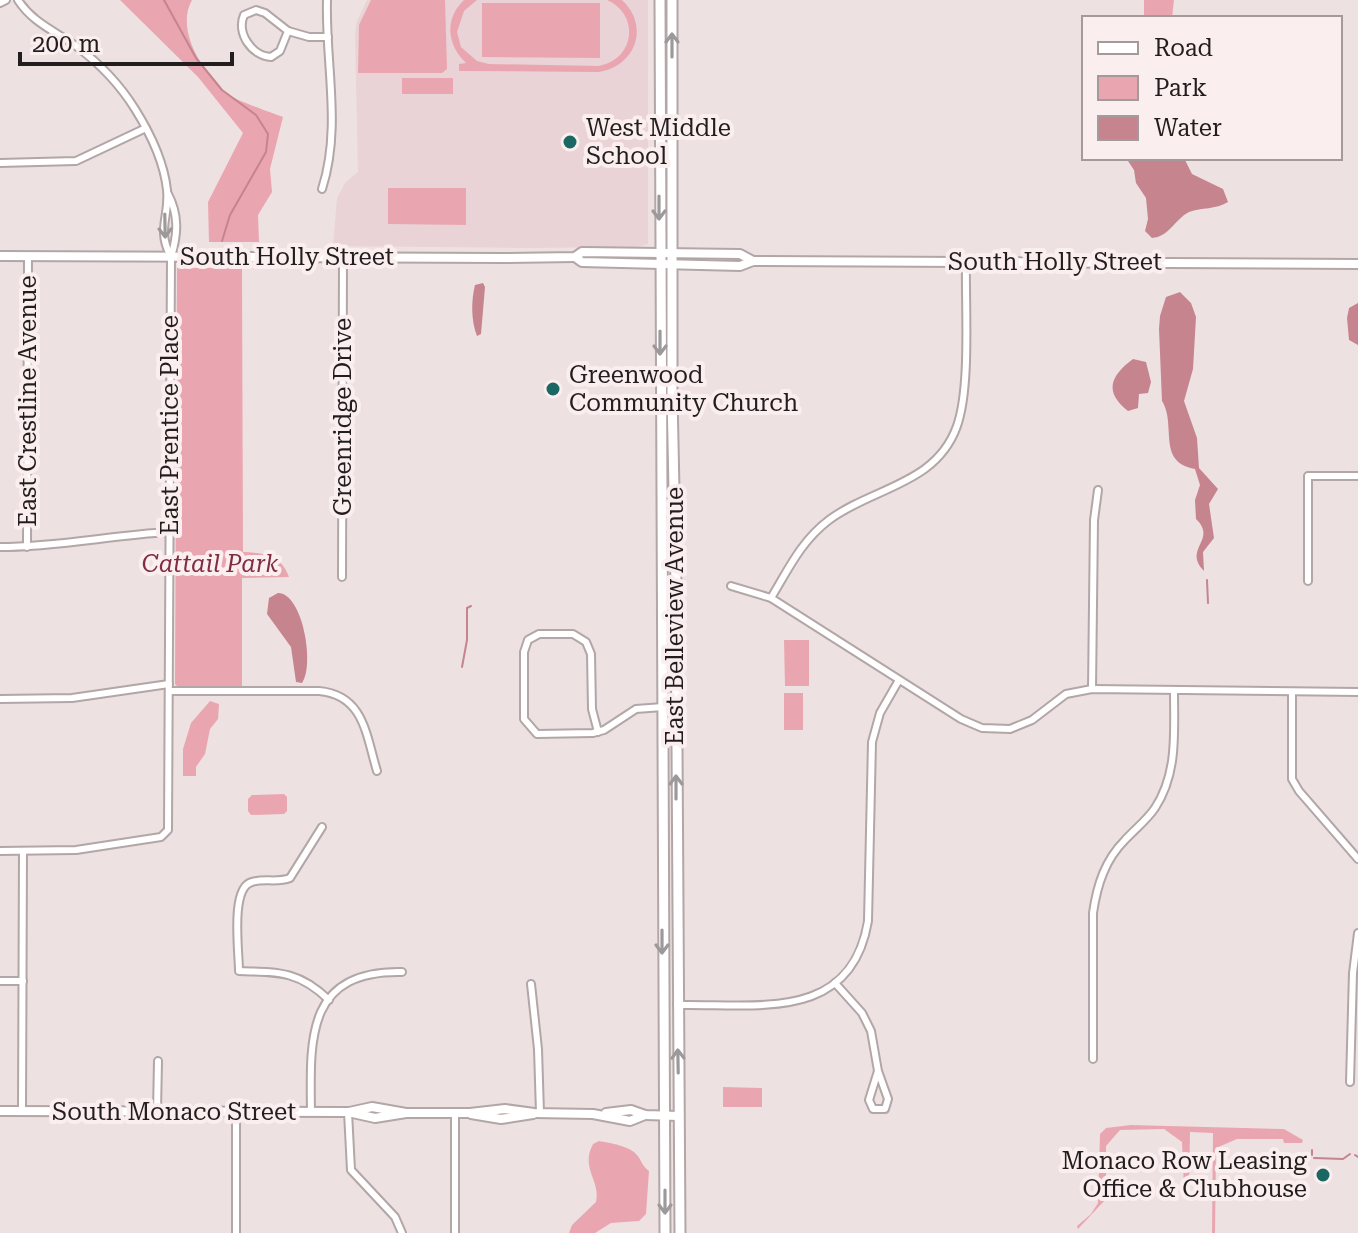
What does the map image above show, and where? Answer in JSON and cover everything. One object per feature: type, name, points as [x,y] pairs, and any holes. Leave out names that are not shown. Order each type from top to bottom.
[{"type":"main road","name":"East Belleview Avenue","points":[[660,0],[665,1233]]},
{"type":"main road","name":"East Belleview Avenue","points":[[672,0],[680,1233]]},
{"type":"main road","points":[[680,1209],[690,1233]]},
{"type":"street","points":[[0,3],[6,0]]},
{"type":"street","points":[[18,0],[41,25],[77,47],[105,72],[128,98],[146,128],[173,204],[177,225],[171,257]]},
{"type":"street","points":[[322,189],[332,121],[327,0]]},
{"type":"street","points":[[288,31],[280,51],[268,58],[251,47],[241,23],[244,15],[256,10],[265,13],[288,31],[309,37],[328,37]]},
{"type":"street","points":[[0,163],[76,161],[146,128]]},
{"type":"street","points":[[168,194],[163,231],[171,257]]},
{"type":"street","name":"South Holly Street","points":[[0,256],[575,257],[582,252],[672,252],[740,254],[753,261]]},
{"type":"street","name":"East Crestline Avenue","points":[[27,547],[28,256]]},
{"type":"street","name":"East Prentice Place","points":[[23,851],[99,848],[167,833],[170,820],[171,257]]},
{"type":"street","name":"Greenridge Drive","points":[[342,577],[343,257]]},
{"type":"street","name":"South Holly Street","points":[[575,257],[582,262],[740,266],[753,261],[1358,264]]},
{"type":"street","points":[[771,598],[801,547],[816,531],[853,505],[914,478],[936,461],[950,443],[962,408],[966,261]]},
{"type":"street","points":[[1308,581],[1308,476],[1358,476]]},
{"type":"street","points":[[1092,689],[1094,520],[1098,490]]},
{"type":"street","points":[[0,547],[54,546],[111,536],[169,532]]},
{"type":"street","points":[[731,586],[771,598],[961,719],[989,729],[1010,729],[1023,725],[1066,694],[1092,689],[1358,692]]},
{"type":"street","points":[[598,732],[592,709],[591,654],[586,642],[573,634],[539,634],[528,640],[524,652],[523,713],[527,726],[540,735],[598,732],[636,709],[663,707]]},
{"type":"street","points":[[677,1005],[794,1003],[817,995],[835,983],[855,960],[866,934],[872,742],[880,713],[899,680]]},
{"type":"street","points":[[0,699],[72,698],[169,688],[319,691],[340,695],[351,702],[360,714],[377,771]]},
{"type":"street","points":[[1093,1059],[1095,894],[1108,861],[1155,808],[1168,781],[1174,753],[1174,692]]},
{"type":"street","points":[[1292,692],[1292,779],[1358,859]]},
{"type":"street","points":[[322,827],[290,878],[250,882],[242,888],[238,899],[239,971],[290,974],[311,984],[329,1000]]},
{"type":"street","points":[[0,851],[23,851],[22,1111]]},
{"type":"street","points":[[1350,1082],[1353,973],[1358,933]]},
{"type":"street","points":[[311,1112],[311,1041],[316,1021],[329,1000],[349,982],[363,975],[382,971],[402,972]]},
{"type":"street","points":[[0,981],[23,981]]},
{"type":"street","points":[[835,983],[868,1023],[878,1071],[888,1099],[885,1109],[881,1110],[873,1109],[869,1100],[878,1071]]},
{"type":"street","points":[[531,984],[538,1049],[537,1113]]},
{"type":"street","points":[[157,1111],[158,1061]]},
{"type":"street","name":"South Monaco Street","points":[[0,1111],[348,1112],[375,1118],[406,1113],[470,1113],[501,1119],[537,1113],[593,1114],[630,1121],[645,1115],[679,1116]]},
{"type":"street","points":[[236,1112],[236,1233]]},
{"type":"street","points":[[348,1112],[351,1170],[395,1217],[402,1233]]},
{"type":"street","points":[[455,1113],[455,1233]]},
{"type":"shaded area","points":[[367,0],[648,0],[648,244],[638,247],[523,248],[333,246],[337,198],[345,183],[358,172],[355,35],[357,21]]},
{"type":"green space","points":[[120,0],[192,0],[187,24],[189,37],[209,74],[230,96],[283,117],[270,169],[272,192],[258,215],[259,242],[209,242],[208,202],[243,133],[198,77]]},
{"type":"green space","points":[[371,0],[445,0],[447,69],[442,73],[358,73],[359,25]]},
{"type":"green space","points":[[464,0],[477,0],[464,11],[457,32],[461,47],[477,61],[489,64],[599,66],[611,62],[626,46],[629,26],[618,7],[607,0],[622,0],[631,10],[637,33],[635,44],[622,62],[599,72],[459,71],[459,64],[466,63],[455,48],[450,32],[453,15]]},
{"type":"green space","points":[[1144,0],[1174,0],[1172,16],[1144,16]]},
{"type":"green space","points":[[482,3],[600,3],[600,58],[482,57]]},
{"type":"green space","points":[[402,78],[453,78],[453,94],[402,94]]},
{"type":"green space","points":[[388,188],[466,188],[466,225],[388,224]]},
{"type":"green space","name":"Cattail Park","points":[[177,268],[242,268],[243,552],[264,554],[276,559],[289,577],[242,578],[242,688],[178,687],[175,684]]},
{"type":"green space","points":[[784,640],[809,640],[809,686],[785,686]]},
{"type":"green space","points":[[784,693],[803,693],[803,730],[784,730]]},
{"type":"green space","points":[[210,701],[219,704],[218,719],[210,729],[205,754],[196,767],[196,776],[183,776],[183,749],[191,723]]},
{"type":"green space","points":[[284,794],[287,797],[287,811],[284,814],[251,815],[248,811],[248,799],[252,795]]},
{"type":"green space","points":[[723,1087],[762,1088],[762,1107],[723,1107]]},
{"type":"green space","points":[[1131,1125],[1284,1129],[1303,1140],[1302,1143],[1284,1143],[1283,1139],[1237,1139],[1216,1148],[1215,1233],[1212,1233],[1213,1133],[1190,1132],[1189,1189],[1184,1189],[1182,1142],[1164,1129],[1120,1130],[1106,1146],[1106,1199],[1078,1229],[1077,1226],[1098,1203],[1100,1134],[1106,1128]]},
{"type":"green space","points":[[599,1141],[630,1149],[649,1171],[646,1214],[639,1221],[611,1223],[595,1233],[569,1233],[572,1225],[596,1202],[596,1187],[589,1160],[593,1144]]},
{"type":"water","points":[[1127,160],[1185,160],[1192,174],[1223,189],[1228,202],[1189,212],[1163,234],[1152,238],[1145,231],[1148,219],[1146,198],[1136,183],[1134,170]]},
{"type":"water","points":[[483,283],[481,334],[477,336],[473,298],[475,285]]},
{"type":"water","points":[[1180,292],[1191,303],[1196,317],[1193,369],[1184,401],[1197,438],[1199,468],[1218,489],[1209,504],[1214,538],[1203,552],[1204,571],[1197,557],[1203,533],[1196,519],[1195,500],[1200,485],[1195,469],[1183,465],[1171,451],[1162,401],[1160,316],[1166,297]]},
{"type":"water","points":[[1358,303],[1358,345],[1349,340],[1347,318],[1349,308]]},
{"type":"water","points":[[1133,359],[1146,362],[1151,382],[1148,393],[1139,394],[1138,408],[1128,411],[1115,397],[1113,384],[1119,372]]},
{"type":"water","points":[[278,593],[287,596],[294,605],[304,632],[307,662],[302,683],[296,682],[291,647],[267,614],[269,598]]},
{"type":"waterway","points":[[164,0],[196,58],[222,90],[256,115],[268,134],[266,152],[230,215],[222,241]]},
{"type":"waterway","points":[[1207,580],[1208,603]]},
{"type":"waterway","points":[[462,667],[467,640],[467,608],[471,606]]},
{"type":"waterway","points":[[1312,1150],[1312,1155]]},
{"type":"waterway","points":[[1314,1158],[1343,1159],[1350,1154]]},
{"type":"place","name":"West Middle School","points":[[570,142]]},
{"type":"place","name":"Greenwood Community Church","points":[[553,389]]},
{"type":"place","name":"Monaco Row Leasing Office & Clubhouse","points":[[1323,1175]]}]
